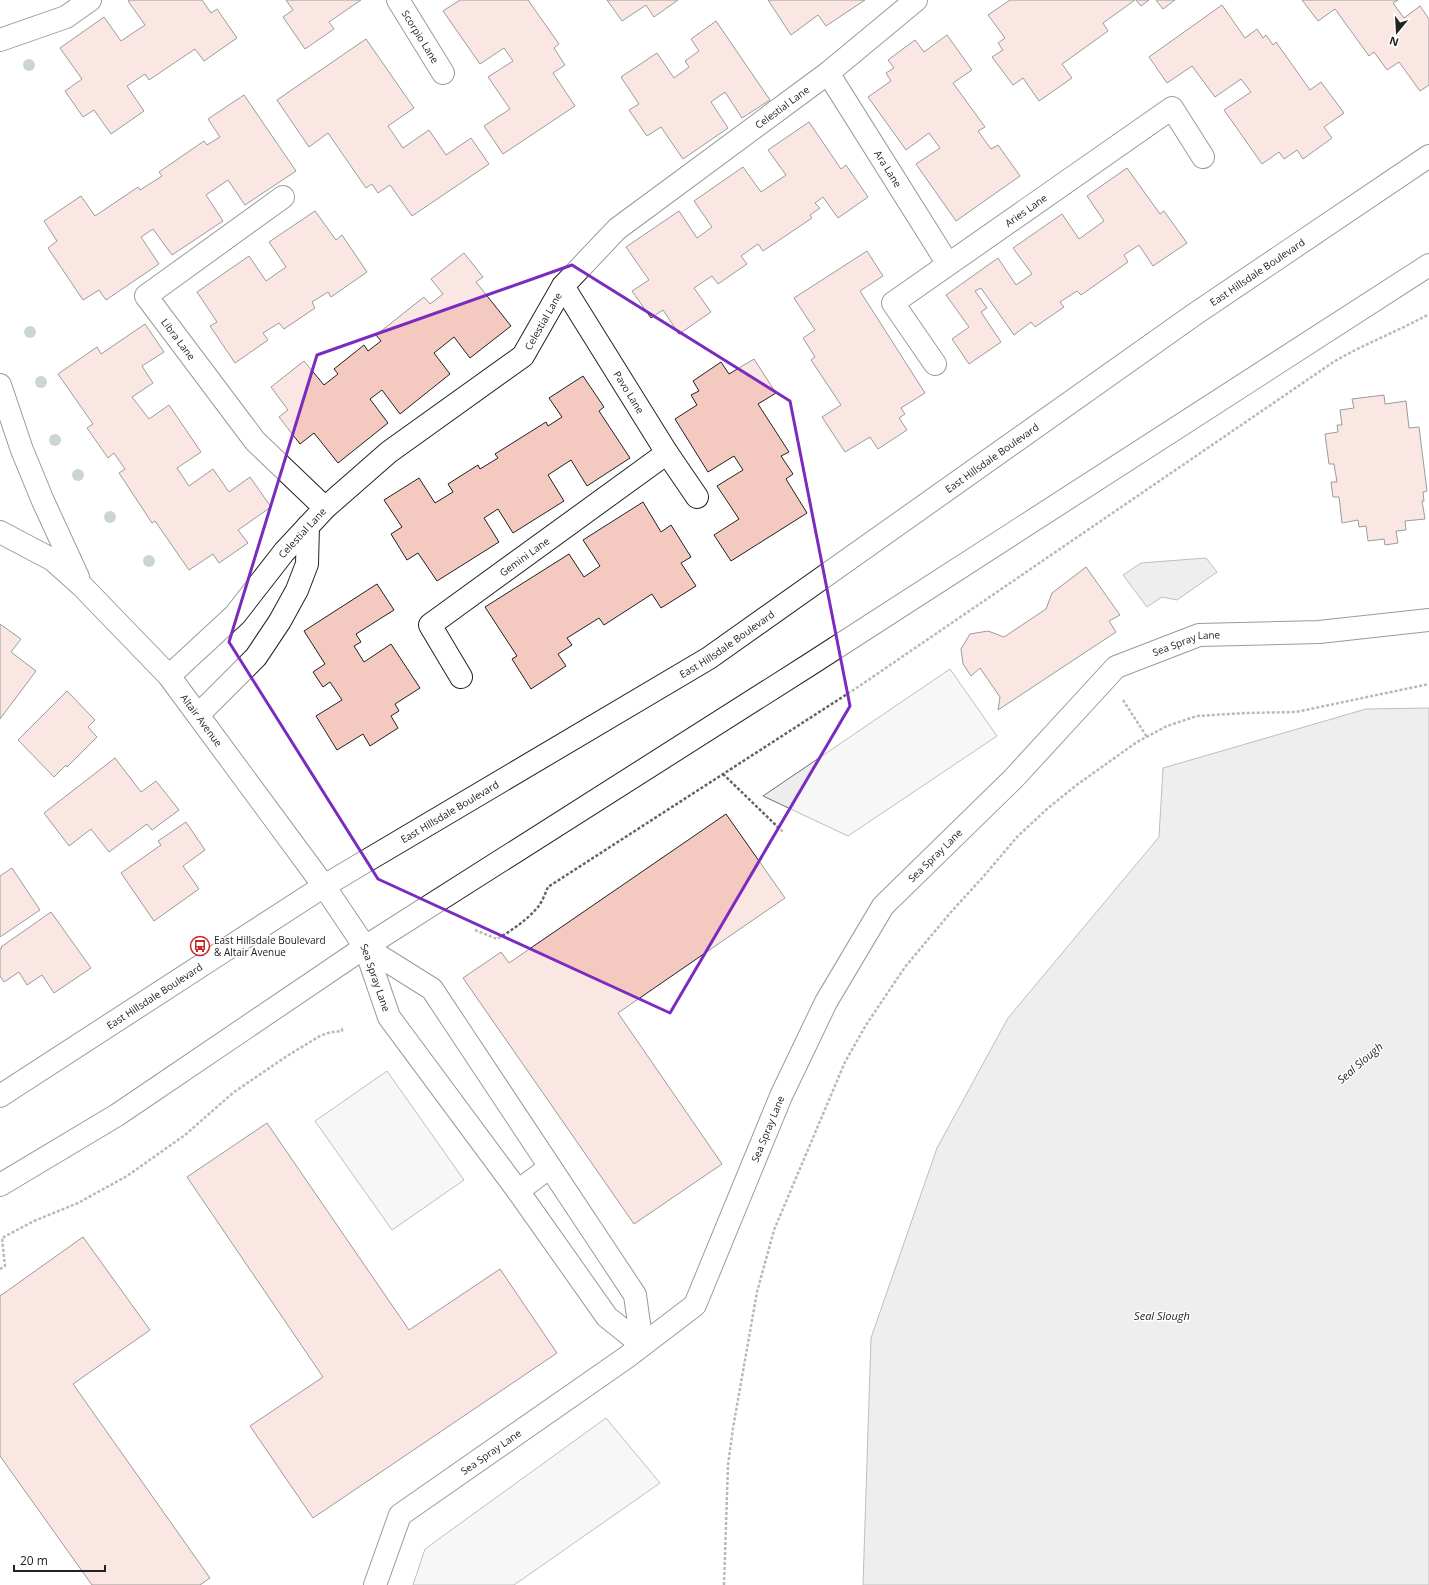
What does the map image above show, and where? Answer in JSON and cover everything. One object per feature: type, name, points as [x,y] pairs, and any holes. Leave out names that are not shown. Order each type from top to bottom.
[{"type":"street","points":[[0,40],[66,17],[90,0]]},
{"type":"street","name":"Scorpio Lane","points":[[398,0],[443,73]]},
{"type":"street","name":"Celestial Lane","points":[[169,676],[235,615],[284,552],[325,508],[389,452],[523,356],[563,286],[617,229],[828,73],[916,0]]},
{"type":"street","name":"Ara Lane","points":[[828,73],[948,264]]},
{"type":"street","name":"Aries Lane","points":[[935,364],[893,303],[1172,108],[1203,157]]},
{"type":"street","name":"East Hillsdale Boulevard","points":[[0,1096],[324,886],[709,658],[1195,314],[1429,156]]},
{"type":"street","name":"Libra Lane","points":[[284,197],[146,296],[254,441],[325,508]]},
{"type":"street","points":[[0,1185],[117,1115],[365,947],[816,660],[1429,265]]},
{"type":"street","name":"Pavo Lane","points":[[563,286],[667,453],[697,497]]},
{"type":"street","points":[[0,385],[22,450],[40,494],[82,586]]},
{"type":"street","name":"Gemini Lane","points":[[461,677],[430,625],[667,453]]},
{"type":"street","points":[[198,715],[256,657],[280,621],[297,590],[307,564],[308,526]]},
{"type":"street","name":"Altair Avenue","points":[[0,532],[53,560],[82,586],[169,676],[324,886],[365,947]]},
{"type":"street","name":"Sea Spray Lane","points":[[375,1585],[400,1515],[642,1345],[695,1305],[781,1096],[826,1002],[882,906],[1014,778],[1116,667],[1199,635],[1320,632],[1429,620]]},
{"type":"street","name":"Sea Spray Lane","points":[[365,947],[432,989],[636,1295],[642,1345]]},
{"type":"street","name":"Sea Spray Lane","points":[[365,947],[389,1017],[518,1191],[607,1317],[642,1345]]},
{"type":"street","points":[[518,1191],[550,1167]]},
{"type":"path","points":[[475,930],[497,939],[505,934],[521,923],[538,907],[548,887],[858,687],[1332,363],[1352,351],[1429,314]]},
{"type":"path","points":[[724,1585],[728,1465],[757,1292],[774,1230],[845,1062],[866,1025],[905,967],[1017,837],[1048,808],[1078,784],[1137,742],[1167,726],[1197,716],[1296,712],[1429,684]]},
{"type":"path","points":[[1131,712],[1147,737]]},
{"type":"path","points":[[723,774],[784,833]]},
{"type":"path","points":[[0,1269],[5,1266],[2,1238],[34,1221],[78,1203],[127,1176],[185,1135],[239,1088],[305,1044],[331,1032],[342,1031],[342,1026]]},
{"type":"highlighted area","points":[[572,265],[790,401],[850,706],[670,1013],[378,879],[229,642],[317,355]]},
{"type":"shaded area","points":[[950,669],[997,736],[848,836],[763,796]]},
{"type":"shaded area","points":[[387,1071],[464,1180],[392,1230],[315,1121]]},
{"type":"shaded area","points":[[606,1418],[660,1483],[514,1585],[413,1585],[425,1549]]},
{"type":"water","points":[[1206,558],[1217,572],[1177,600],[1162,597],[1147,607],[1123,575],[1141,563]]},
{"type":"water","name":"Seal Slough","points":[[1429,708],[1429,1585],[863,1585],[871,1338],[937,1148],[1008,1018],[1159,837],[1163,768],[1366,709]]},
{"type":"building","points":[[202,0],[211,13],[217,9],[237,38],[204,61],[195,49],[149,80],[145,74],[127,86],[144,111],[111,134],[94,110],[83,117],[65,91],[82,79],[60,48],[104,17],[121,41],[145,25],[128,1]]},
{"type":"building","points":[[286,0],[361,0],[329,22],[334,29],[305,49],[283,17],[293,10]]},
{"type":"building","points":[[460,0],[528,0],[559,44],[554,48],[565,65],[553,73],[575,106],[503,154],[484,126],[510,109],[488,77],[513,61],[504,48],[480,64],[443,11]]},
{"type":"building","points":[[607,0],[678,0],[654,17],[646,5],[622,21]]},
{"type":"building","points":[[768,0],[865,0],[826,26],[818,15],[791,35]]},
{"type":"building","points":[[1010,0],[1135,0],[1103,23],[1108,31],[1062,64],[1072,78],[1039,101],[1023,78],[1013,85],[992,57],[1003,50],[998,43],[1005,38],[988,15]]},
{"type":"building","points":[[1136,0],[1149,0],[1141,6]]},
{"type":"building","points":[[1156,0],[1175,0],[1163,9]]},
{"type":"building","points":[[1302,0],[1398,0],[1393,3],[1404,18],[1420,6],[1429,19],[1429,85],[1420,91],[1399,62],[1387,70],[1374,52],[1369,56],[1335,9],[1318,21]]},
{"type":"building","points":[[1222,5],[1245,38],[1257,29],[1263,38],[1266,35],[1273,45],[1276,42],[1310,90],[1321,82],[1344,113],[1324,127],[1332,138],[1303,159],[1297,150],[1284,159],[1279,152],[1262,164],[1224,110],[1251,92],[1241,79],[1215,97],[1192,66],[1167,83],[1149,57]]},
{"type":"building","points":[[716,21],[770,100],[742,118],[725,92],[711,102],[728,128],[683,159],[661,127],[647,136],[629,110],[639,104],[621,77],[657,53],[674,78],[689,67],[685,61],[699,51],[691,39]]},
{"type":"building","points":[[947,35],[972,70],[953,83],[985,127],[978,131],[991,149],[998,145],[1020,176],[956,221],[916,164],[940,148],[929,133],[906,150],[868,97],[891,81],[886,73],[894,68],[888,60],[915,40],[924,52]]},
{"type":"building","points":[[366,39],[414,108],[388,126],[403,148],[429,130],[446,155],[471,138],[489,164],[412,216],[390,185],[378,193],[372,184],[366,188],[328,133],[309,147],[277,100]]},
{"type":"building","points":[[244,95],[296,171],[245,205],[228,180],[206,195],[223,221],[172,255],[153,229],[141,237],[159,264],[106,300],[99,290],[83,300],[48,248],[57,241],[44,221],[81,196],[95,216],[138,187],[140,190],[162,176],[159,172],[204,141],[207,145],[220,137],[208,119]]},
{"type":"building","points":[[809,122],[841,169],[846,165],[868,197],[838,218],[823,197],[815,203],[820,208],[810,215],[812,218],[763,251],[758,244],[741,256],[747,264],[718,284],[712,276],[694,288],[711,312],[679,334],[663,310],[651,318],[632,291],[649,280],[626,247],[679,211],[697,238],[712,227],[694,201],[743,167],[761,192],[786,175],[768,150]]},
{"type":"building","points":[[1127,168],[1160,214],[1164,211],[1187,243],[1153,266],[1139,245],[1124,255],[1128,262],[1081,295],[1077,291],[1060,302],[1064,307],[1035,327],[1031,322],[1014,335],[981,288],[975,291],[987,308],[981,312],[1001,342],[969,364],[952,339],[969,327],[946,295],[998,258],[1016,285],[1032,274],[1013,248],[1062,214],[1079,239],[1104,221],[1087,196]]},
{"type":"building","points":[[315,211],[336,240],[342,235],[367,272],[331,297],[328,292],[312,302],[315,308],[284,329],[279,323],[263,333],[268,340],[235,363],[210,326],[217,322],[197,292],[249,256],[266,281],[286,267],[269,242]]},
{"type":"building","points":[[867,251],[883,276],[860,291],[925,393],[901,408],[905,414],[899,418],[907,430],[878,449],[870,437],[845,452],[822,417],[841,405],[811,360],[815,357],[803,338],[815,330],[794,298]]},
{"type":"building","points":[[464,253],[483,277],[476,282],[511,326],[470,358],[454,337],[434,353],[450,374],[400,414],[382,390],[370,399],[388,423],[338,463],[314,433],[300,444],[279,417],[288,410],[271,387],[304,361],[324,385],[338,374],[334,369],[364,345],[368,351],[381,341],[376,335],[424,297],[430,304],[443,294],[431,279]]},
{"type":"building","points":[[145,324],[164,352],[142,366],[153,383],[132,397],[149,419],[169,405],[201,452],[177,468],[189,486],[213,469],[229,492],[250,477],[271,507],[238,530],[248,543],[219,563],[213,554],[189,570],[155,521],[152,523],[119,473],[125,469],[114,453],[108,458],[87,428],[93,424],[58,374],[97,347],[101,354]]},
{"type":"building","points":[[754,359],[776,393],[758,404],[789,452],[781,456],[793,474],[786,479],[807,513],[731,561],[714,535],[739,519],[717,486],[743,470],[734,456],[708,472],[675,419],[697,405],[691,395],[699,391],[693,381],[721,362],[729,374]]},
{"type":"building","points":[[583,376],[604,407],[599,411],[630,458],[587,486],[571,460],[548,475],[564,501],[513,533],[498,509],[484,518],[499,542],[437,581],[418,553],[407,560],[391,534],[402,527],[384,500],[419,478],[435,503],[453,492],[448,484],[478,465],[480,469],[498,458],[495,454],[546,422],[548,426],[562,417],[549,398]]},
{"type":"building","points":[[1384,395],[1385,404],[1406,401],[1409,428],[1419,427],[1427,491],[1423,492],[1424,501],[1422,501],[1425,519],[1405,521],[1406,530],[1396,531],[1398,543],[1385,545],[1384,539],[1368,541],[1366,526],[1359,527],[1358,520],[1342,523],[1339,497],[1333,497],[1331,482],[1337,482],[1334,464],[1329,464],[1325,434],[1338,432],[1337,425],[1342,425],[1340,410],[1354,408],[1352,399]]},
{"type":"building","points":[[643,502],[661,532],[671,525],[691,557],[681,563],[696,586],[661,608],[652,594],[604,625],[599,618],[567,638],[572,645],[558,654],[566,666],[531,689],[512,659],[517,656],[485,607],[569,554],[584,577],[600,566],[583,540]]},
{"type":"building","points":[[1086,567],[1120,615],[1109,621],[1116,632],[998,710],[1000,697],[980,668],[971,676],[963,664],[961,649],[970,634],[988,631],[1004,637],[1046,609],[1052,593]]},
{"type":"building","points":[[377,584],[394,610],[356,634],[361,642],[354,646],[364,662],[391,644],[420,688],[395,704],[399,711],[391,716],[398,728],[370,746],[363,734],[337,750],[316,716],[342,700],[330,682],[323,687],[313,672],[325,664],[304,631]]},
{"type":"building","points":[[0,624],[21,639],[11,652],[36,671],[0,719]]},
{"type":"building","points":[[67,691],[95,720],[88,727],[97,737],[67,767],[66,765],[54,777],[18,740]]},
{"type":"building","points":[[115,758],[141,792],[156,781],[179,810],[152,830],[147,824],[109,852],[91,829],[69,846],[44,813]]},
{"type":"building","points":[[726,814],[785,898],[618,1013],[722,1164],[634,1224],[463,978],[501,952],[509,963]]},
{"type":"building","points":[[186,822],[205,850],[183,866],[199,889],[154,921],[121,873],[161,845],[158,841]]},
{"type":"building","points":[[12,868],[40,910],[0,937],[0,876]]},
{"type":"building","points":[[51,912],[91,968],[54,993],[42,975],[27,985],[19,972],[4,982],[0,976],[1,947]]},
{"type":"building","points":[[267,1123],[409,1330],[500,1269],[557,1353],[313,1518],[250,1426],[323,1377],[187,1177]]},
{"type":"building","points":[[83,1237],[150,1330],[73,1384],[210,1578],[200,1585],[92,1585],[0,1456],[0,1296]]},
{"type":"place","name":"East Hillsdale Boulevard & Altair Avenue","points":[[200,946]]}]
